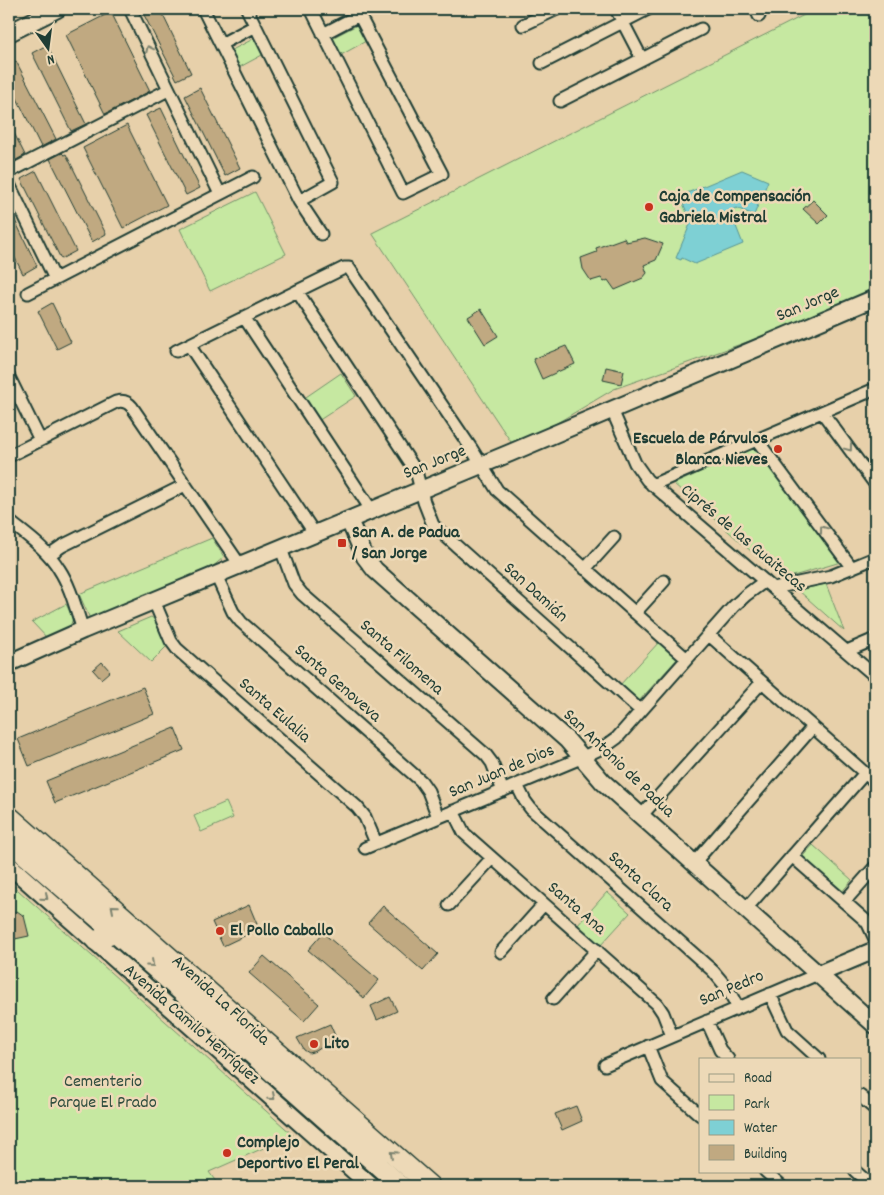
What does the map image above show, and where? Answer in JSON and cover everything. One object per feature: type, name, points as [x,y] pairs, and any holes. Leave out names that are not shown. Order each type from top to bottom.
[{"type":"main road","name":"Avenida La Florida","points":[[9,816],[430,1186]]},
{"type":"main road","name":"Avenida Camilo Henríquez","points":[[9,841],[401,1186]]},
{"type":"main road","points":[[96,941],[124,927],[145,934]]},
{"type":"street","points":[[9,33],[57,9]]},
{"type":"street","points":[[130,9],[220,194]]},
{"type":"street","points":[[203,9],[299,201],[321,234]]},
{"type":"street","points":[[247,9],[333,182],[299,201]]},
{"type":"street","points":[[310,9],[404,193],[442,174],[357,12],[323,34]]},
{"type":"street","points":[[523,25],[557,9]]},
{"type":"street","points":[[616,9],[642,59]]},
{"type":"street","points":[[542,63],[648,9]]},
{"type":"street","points":[[221,44],[255,26]]},
{"type":"street","points":[[560,101],[700,29]]},
{"type":"street","points":[[9,172],[168,90]]},
{"type":"street","points":[[28,293],[253,177]]},
{"type":"street","points":[[9,184],[55,279]]},
{"type":"street","points":[[176,351],[347,268],[503,496],[687,659]]},
{"type":"street","name":"San Damián","points":[[297,291],[416,471],[429,517],[437,530],[641,711]]},
{"type":"street","name":"San Jorge","points":[[9,663],[83,630],[482,465],[875,298]]},
{"type":"street","points":[[244,317],[372,511]]},
{"type":"street","points":[[189,344],[315,534]]},
{"type":"street","points":[[9,377],[40,440]]},
{"type":"street","points":[[652,485],[875,389]]},
{"type":"street","points":[[9,456],[116,402],[125,402],[132,407],[240,565]]},
{"type":"street","name":"Ciprés de las Guaitecas","points":[[612,410],[635,464],[652,485],[875,676]]},
{"type":"street","points":[[822,412],[875,484]]},
{"type":"street","points":[[757,440],[852,568]]},
{"type":"street","points":[[48,555],[62,546],[185,485]]},
{"type":"street","name":"San Antonio de Padua","points":[[350,520],[365,557],[375,570],[561,734],[597,777],[875,1025]]},
{"type":"street","points":[[9,521],[48,555],[65,578],[83,630]]},
{"type":"street","points":[[585,569],[614,537]]},
{"type":"street","name":"Santa Filomena","points":[[280,548],[294,584],[302,594],[486,755],[492,763],[503,791]]},
{"type":"street","name":"San Juan de Dios","points":[[365,848],[582,758],[614,741],[739,601],[770,585],[820,579],[875,558]]},
{"type":"street","name":"Santa Genoveva","points":[[216,575],[237,619],[421,781],[428,791],[438,817]]},
{"type":"street","points":[[636,613],[664,580]]},
{"type":"street","name":"Santa Eulalia","points":[[154,601],[171,641],[177,649],[357,807],[365,817],[376,843]]},
{"type":"street","points":[[709,635],[875,782]]},
{"type":"street","points":[[847,651],[875,639]]},
{"type":"street","points":[[641,816],[762,682]]},
{"type":"street","points":[[694,863],[813,727]]},
{"type":"street","points":[[745,910],[865,773]]},
{"type":"street","name":"Santa Clara","points":[[517,785],[531,809],[713,971],[728,989],[738,1008]]},
{"type":"street","name":"Santa Ana","points":[[453,811],[464,833],[657,1004],[663,1012],[672,1036]]},
{"type":"street","points":[[792,856],[868,924],[875,939]]},
{"type":"street","points":[[449,905],[492,858]]},
{"type":"street","name":"Avenida Camilo Henríquez","points":[[9,865],[371,1186]]},
{"type":"street","points":[[844,902],[875,867]]},
{"type":"street","points":[[501,952],[544,904]]},
{"type":"street","points":[[553,998],[597,950]]},
{"type":"street","name":"San Pedro","points":[[604,1065],[875,950]]},
{"type":"street","points":[[770,994],[786,1030],[818,1058]]},
{"type":"street","points":[[707,1021],[720,1050],[727,1058]]},
{"type":"street","points":[[648,1046],[662,1081],[699,1114]]},
{"type":"street","points":[[862,1098],[875,1109]]},
{"type":"street","points":[[766,1172],[782,1186]]},
{"type":"street","points":[[856,1172],[872,1186]]},
{"type":"green space","name":"Caja de Compensación Gabriela Mistral","points":[[816,9],[875,9],[875,291],[809,320],[614,389],[515,448],[372,233]]},
{"type":"green space","points":[[357,25],[366,41],[341,55],[332,38]]},
{"type":"green space","points":[[255,38],[264,54],[238,68],[230,51]]},
{"type":"green space","points":[[255,192],[286,254],[210,291],[180,229]]},
{"type":"green space","points":[[341,373],[356,396],[318,421],[303,399]]},
{"type":"green space","points":[[756,447],[841,562],[783,579],[674,484]]},
{"type":"green space","points":[[212,538],[224,557],[210,569],[91,621],[79,594]]},
{"type":"green space","points":[[826,584],[844,631],[798,590]]},
{"type":"green space","points":[[66,604],[73,618],[69,630],[48,639],[32,622]]},
{"type":"green space","points":[[151,617],[154,619],[167,646],[151,662],[118,631]]},
{"type":"green space","points":[[659,642],[678,658],[638,702],[620,685]]},
{"type":"green space","points":[[226,802],[233,818],[201,832],[194,816]]},
{"type":"green space","points":[[813,845],[852,880],[841,893],[802,857]]},
{"type":"green space","name":"Cementerio Parque El Prado","points":[[9,882],[293,1135],[209,1172],[219,1186],[9,1186]]},
{"type":"green space","points":[[607,892],[630,913],[600,946],[577,926]]},
{"type":"water","name":"Caja de Compensación Gabriela Mistral","points":[[742,170],[768,181],[754,215],[736,208],[730,211],[743,244],[695,264],[682,258],[681,260],[676,258],[691,222],[680,196]]},
{"type":"building","points":[[141,9],[160,9],[191,73],[177,80]]},
{"type":"building","points":[[111,12],[150,91],[105,114],[66,35]]},
{"type":"building","points":[[47,45],[86,124],[71,131],[32,53]]},
{"type":"building","points":[[16,61],[56,139],[41,147],[9,82],[9,64]]},
{"type":"building","points":[[200,88],[240,168],[225,176],[185,96]]},
{"type":"building","points":[[161,108],[200,188],[186,195],[146,115]]},
{"type":"building","points":[[9,123],[25,155],[9,164]]},
{"type":"building","points":[[127,125],[167,205],[123,228],[83,148]]},
{"type":"building","points":[[62,153],[66,154],[106,234],[92,242],[50,159]]},
{"type":"building","points":[[36,171],[76,251],[61,259],[21,179]]},
{"type":"building","points":[[813,200],[828,215],[819,224],[803,209]]},
{"type":"building","points":[[9,208],[37,266],[23,274],[9,246]]},
{"type":"building","points":[[624,238],[626,242],[645,238],[663,244],[656,260],[644,265],[647,273],[643,278],[615,290],[608,280],[604,282],[601,278],[591,281],[583,269],[581,258],[597,252],[596,248]]},
{"type":"building","points":[[52,303],[71,342],[57,349],[38,311]]},
{"type":"building","points":[[481,309],[498,336],[485,344],[468,317]]},
{"type":"building","points":[[566,346],[575,364],[542,379],[533,359]]},
{"type":"building","points":[[606,367],[624,371],[621,384],[603,380]]},
{"type":"building","points":[[102,662],[110,671],[101,679],[93,670]]},
{"type":"building","points":[[143,687],[154,714],[29,766],[18,739]]},
{"type":"building","points":[[175,728],[184,750],[55,803],[46,781]]},
{"type":"building","points":[[249,905],[259,929],[223,946],[212,922]]},
{"type":"building","points":[[383,906],[438,954],[423,971],[368,923]]},
{"type":"building","points":[[17,911],[24,916],[29,936],[15,939],[12,927],[9,928],[9,913]]},
{"type":"building","points":[[323,933],[379,980],[364,998],[308,950]]},
{"type":"building","points":[[264,956],[319,1004],[304,1021],[249,973]]},
{"type":"building","points":[[390,997],[397,1011],[377,1020],[371,1006]]},
{"type":"building","name":"Lito","points":[[330,1024],[336,1038],[316,1051],[309,1053],[304,1050],[297,1038]]},
{"type":"building","points":[[576,1106],[582,1121],[562,1130],[555,1114]]},
{"type":"place","name":"Caja de Compensación Gabriela Mistral","points":[[649,207]]},
{"type":"place","name":"Escuela de Párvulos Blanca Nieves","points":[[778,449]]},
{"type":"place","name":"San A. de Padua / San Jorge","points":[[342,543]]},
{"type":"place","name":"El Pollo Caballo","points":[[220,931]]},
{"type":"place","name":"Lito","points":[[314,1044]]},
{"type":"place","name":"Complejo Deportivo El Peral","points":[[227,1153]]}]
